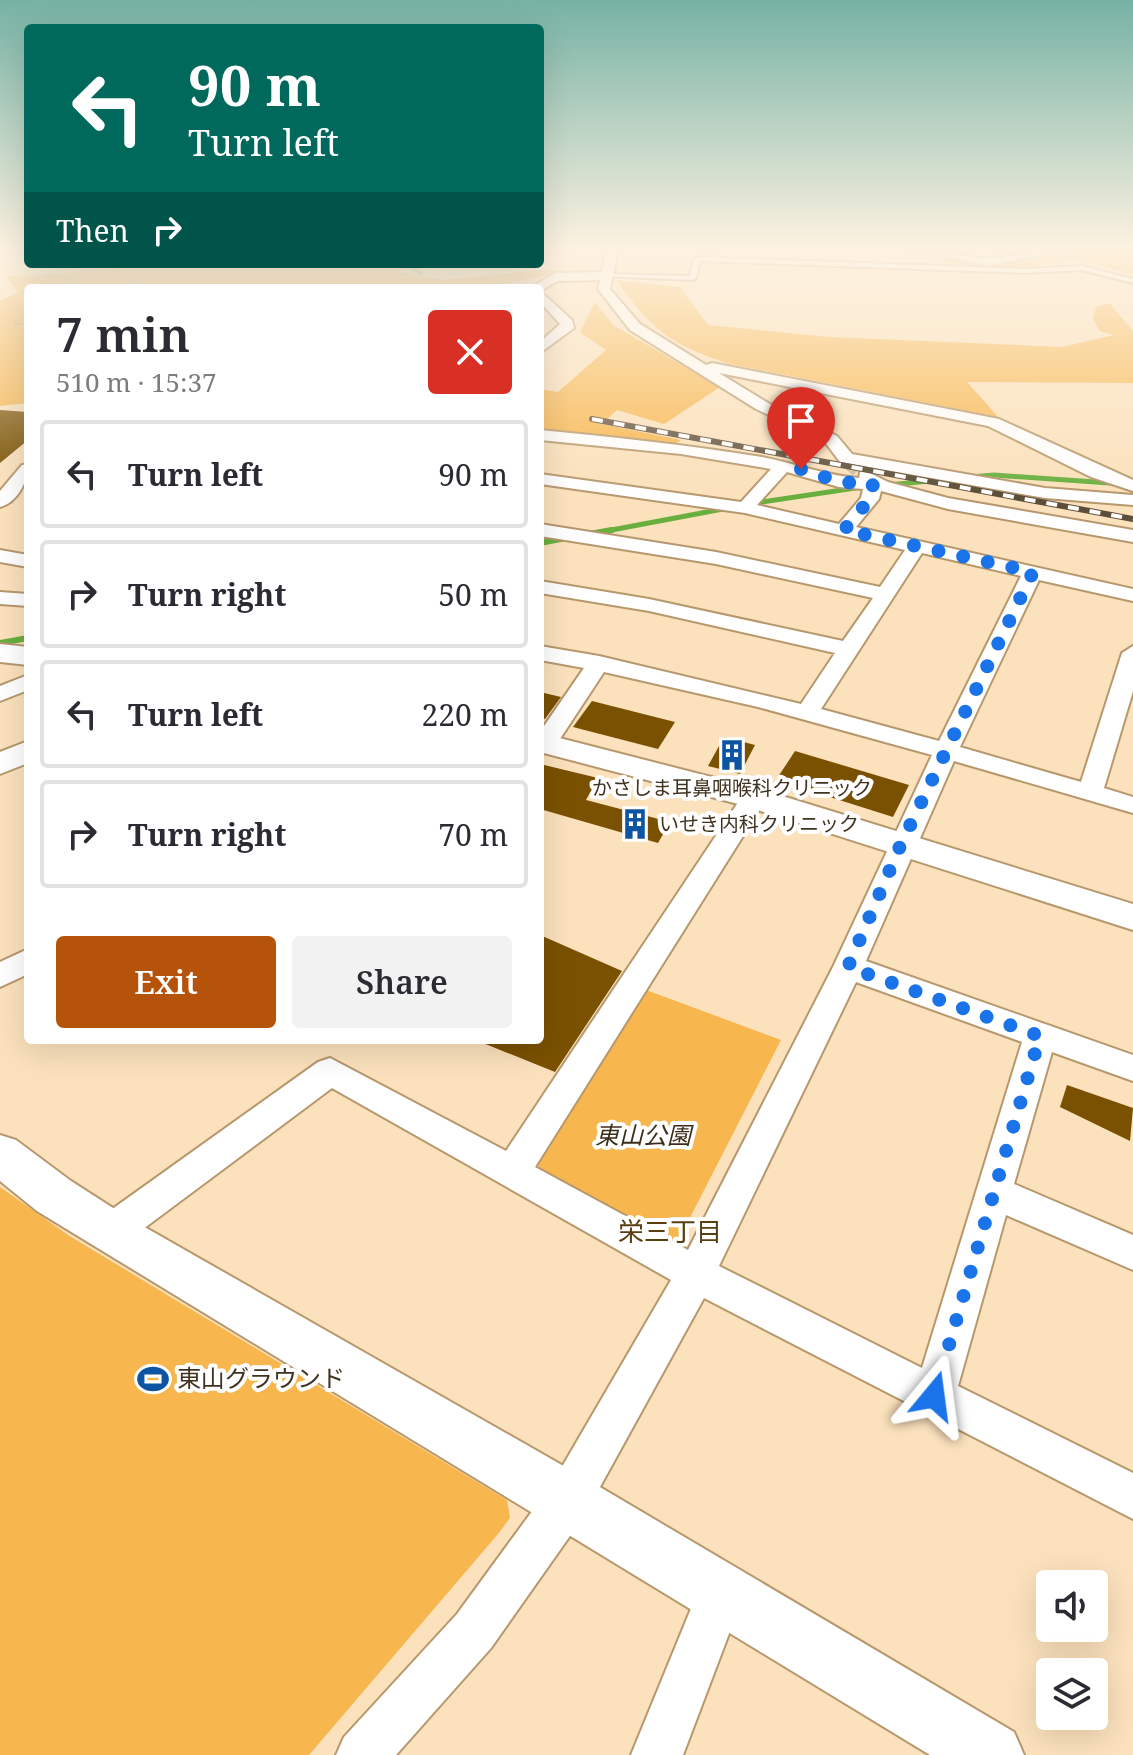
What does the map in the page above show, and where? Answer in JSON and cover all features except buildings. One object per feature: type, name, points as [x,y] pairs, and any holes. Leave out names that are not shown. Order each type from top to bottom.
[{"type":"street","points":[[544,346],[563,331]]},
{"type":"street","points":[[642,331],[762,406],[831,439],[846,458],[1045,493],[1133,500]]},
{"type":"street","points":[[700,365],[993,422],[1097,473],[1133,486]]},
{"type":"street","points":[[544,435],[681,449],[783,466],[839,482],[869,480],[932,501],[1133,536]]},
{"type":"street","points":[[745,508],[783,466]]},
{"type":"street","points":[[1,500],[24,474]]},
{"type":"street","points":[[544,480],[745,508],[1133,595]]},
{"type":"street","points":[[844,530],[870,499],[869,480]]},
{"type":"street","points":[[1,500],[24,503]]},
{"type":"street","points":[[544,531],[716,558],[884,594]]},
{"type":"street","points":[[806,714],[917,546]]},
{"type":"street","points":[[0,556],[24,560]]},
{"type":"street","points":[[362,1755],[474,1631],[568,1500],[696,1274],[848,967],[901,844],[1033,572]]},
{"type":"street","points":[[544,588],[649,605],[848,649]]},
{"type":"street","points":[[0,598],[24,600]]},
{"type":"street","points":[[544,654],[599,663],[806,714],[1133,805]]},
{"type":"street","points":[[1090,793],[1123,723],[1133,655]]},
{"type":"street","points":[[0,694],[21,660]]},
{"type":"street","points":[[544,741],[599,663]]},
{"type":"street","points":[[544,742],[754,798],[1133,917]]},
{"type":"street","points":[[0,764],[24,753]]},
{"type":"street","points":[[511,1174],[754,798]]},
{"type":"street","points":[[0,976],[24,962]]},
{"type":"street","points":[[848,967],[1133,1068]]},
{"type":"street","points":[[934,1396],[1040,1036]]},
{"type":"street","points":[[110,1232],[330,1071],[696,1274],[1133,1497]]},
{"type":"street","points":[[0,1154],[54,1196],[110,1232],[568,1500],[991,1755]]},
{"type":"street","points":[[993,1192],[1133,1253]]},
{"type":"street","points":[[657,1755],[721,1594]]},
{"type":"green space","points":[[0,331],[24,331],[24,403],[0,406]]},
{"type":"green space","points":[[623,331],[720,387],[664,424],[617,410],[602,424],[681,440],[674,445],[544,431],[544,390],[558,392],[606,350],[580,332]]},
{"type":"green space","points":[[660,331],[767,331],[829,337],[1062,347],[1114,335],[1100,331],[1133,331],[1133,383],[967,382],[998,417],[730,364],[692,350]]},
{"type":"green space","name":"東山公園","points":[[646,990],[781,1040],[678,1241],[663,1242],[544,1178],[536,1160]]},
{"type":"green space","name":"東山グラウンド","points":[[0,1187],[68,1235],[507,1500],[510,1518],[498,1534],[309,1755],[0,1755]]},
{"type":"waterway","points":[[971,477],[994,475],[1110,483]]},
{"type":"waterway","points":[[888,485],[950,479]]},
{"type":"waterway","points":[[749,504],[862,487]]},
{"type":"waterway","points":[[604,531],[728,508]]},
{"type":"waterway","points":[[604,531],[612,530]]},
{"type":"waterway","points":[[584,535],[604,531]]},
{"type":"waterway","points":[[544,542],[571,537]]},
{"type":"waterway","points":[[0,643],[24,639]]},
{"type":"tunnel","points":[[846,458],[866,476]]},
{"type":"railway","points":[[592,419],[1133,519]]},
{"type":"place","name":"かさしま耳鼻咽喉科クリニック","points":[[732,755]]},
{"type":"place","name":"いせき内科クリニック","points":[[635,824]]},
{"type":"place","name":"東山グラウンド","points":[[153,1379]]},
{"type":"district","name":"栄三丁目","points":[[670,1232]]},
{"type":"route","points":[[801,469],[839,482],[873,484],[870,499],[844,530],[1033,572],[901,844],[848,967],[1040,1036],[934,1396]]}]
